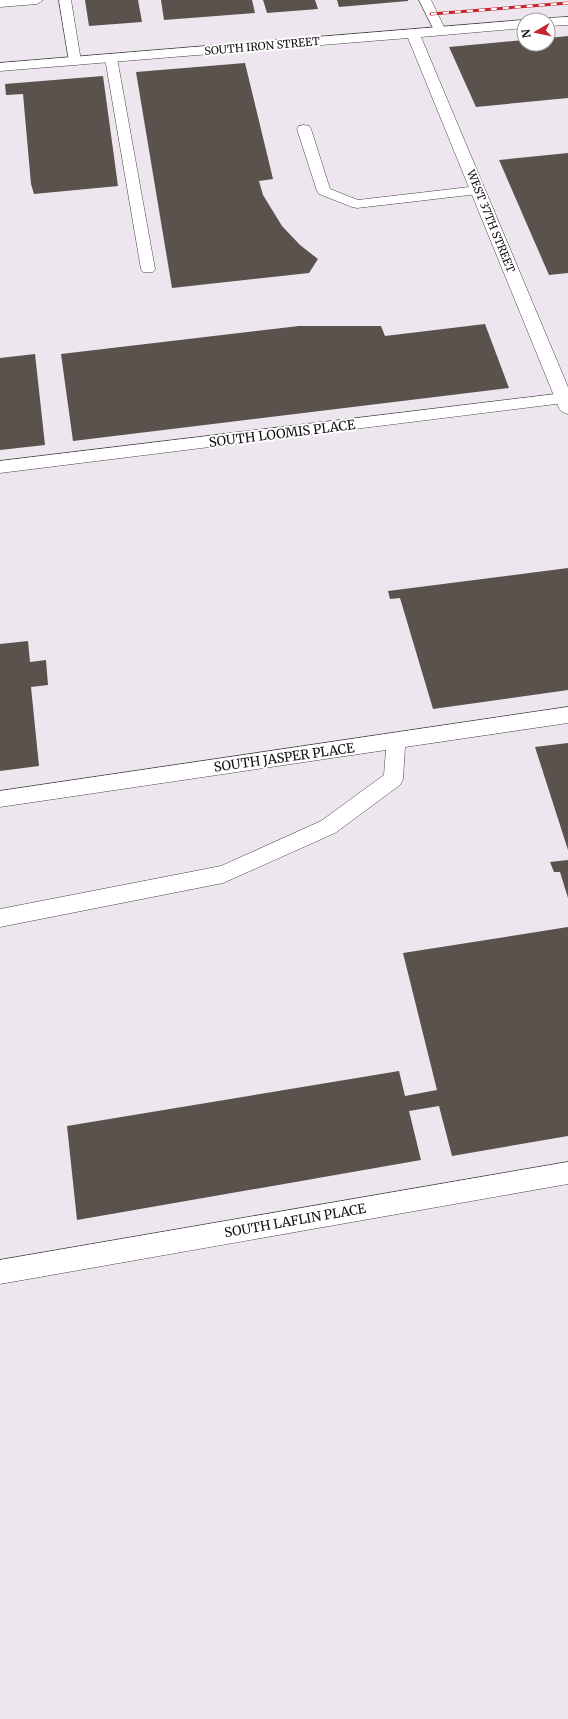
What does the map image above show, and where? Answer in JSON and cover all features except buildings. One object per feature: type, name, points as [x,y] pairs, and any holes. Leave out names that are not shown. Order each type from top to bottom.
[{"type":"street","points":[[556,21],[568,20]]},
{"type":"street","name":"SOUTH IRON STREET","points":[[0,67],[516,25]]},
{"type":"street","name":"WEST 37TH STREET","points":[[413,33],[566,403]]},
{"type":"lane","points":[[0,3],[37,0]]},
{"type":"lane","points":[[65,0],[75,61]]},
{"type":"lane","points":[[426,0],[440,31]]},
{"type":"lane","points":[[111,58],[148,269]]},
{"type":"lane","points":[[304,129],[324,191],[357,204],[478,190]]},
{"type":"lane","name":"SOUTH LOOMIS PLACE","points":[[0,467],[566,403]]},
{"type":"lane","name":"SOUTH JASPER PLACE","points":[[0,798],[568,715]]},
{"type":"lane","points":[[0,918],[223,874],[328,827],[393,779],[396,740]]},
{"type":"lane","name":"SOUTH LAFLIN PLACE","points":[[0,1272],[568,1173]]},
{"type":"shaded area","points":[[0,0],[568,0],[568,1719],[0,1719]]},
{"type":"railway","points":[[431,14],[568,3]]}]
